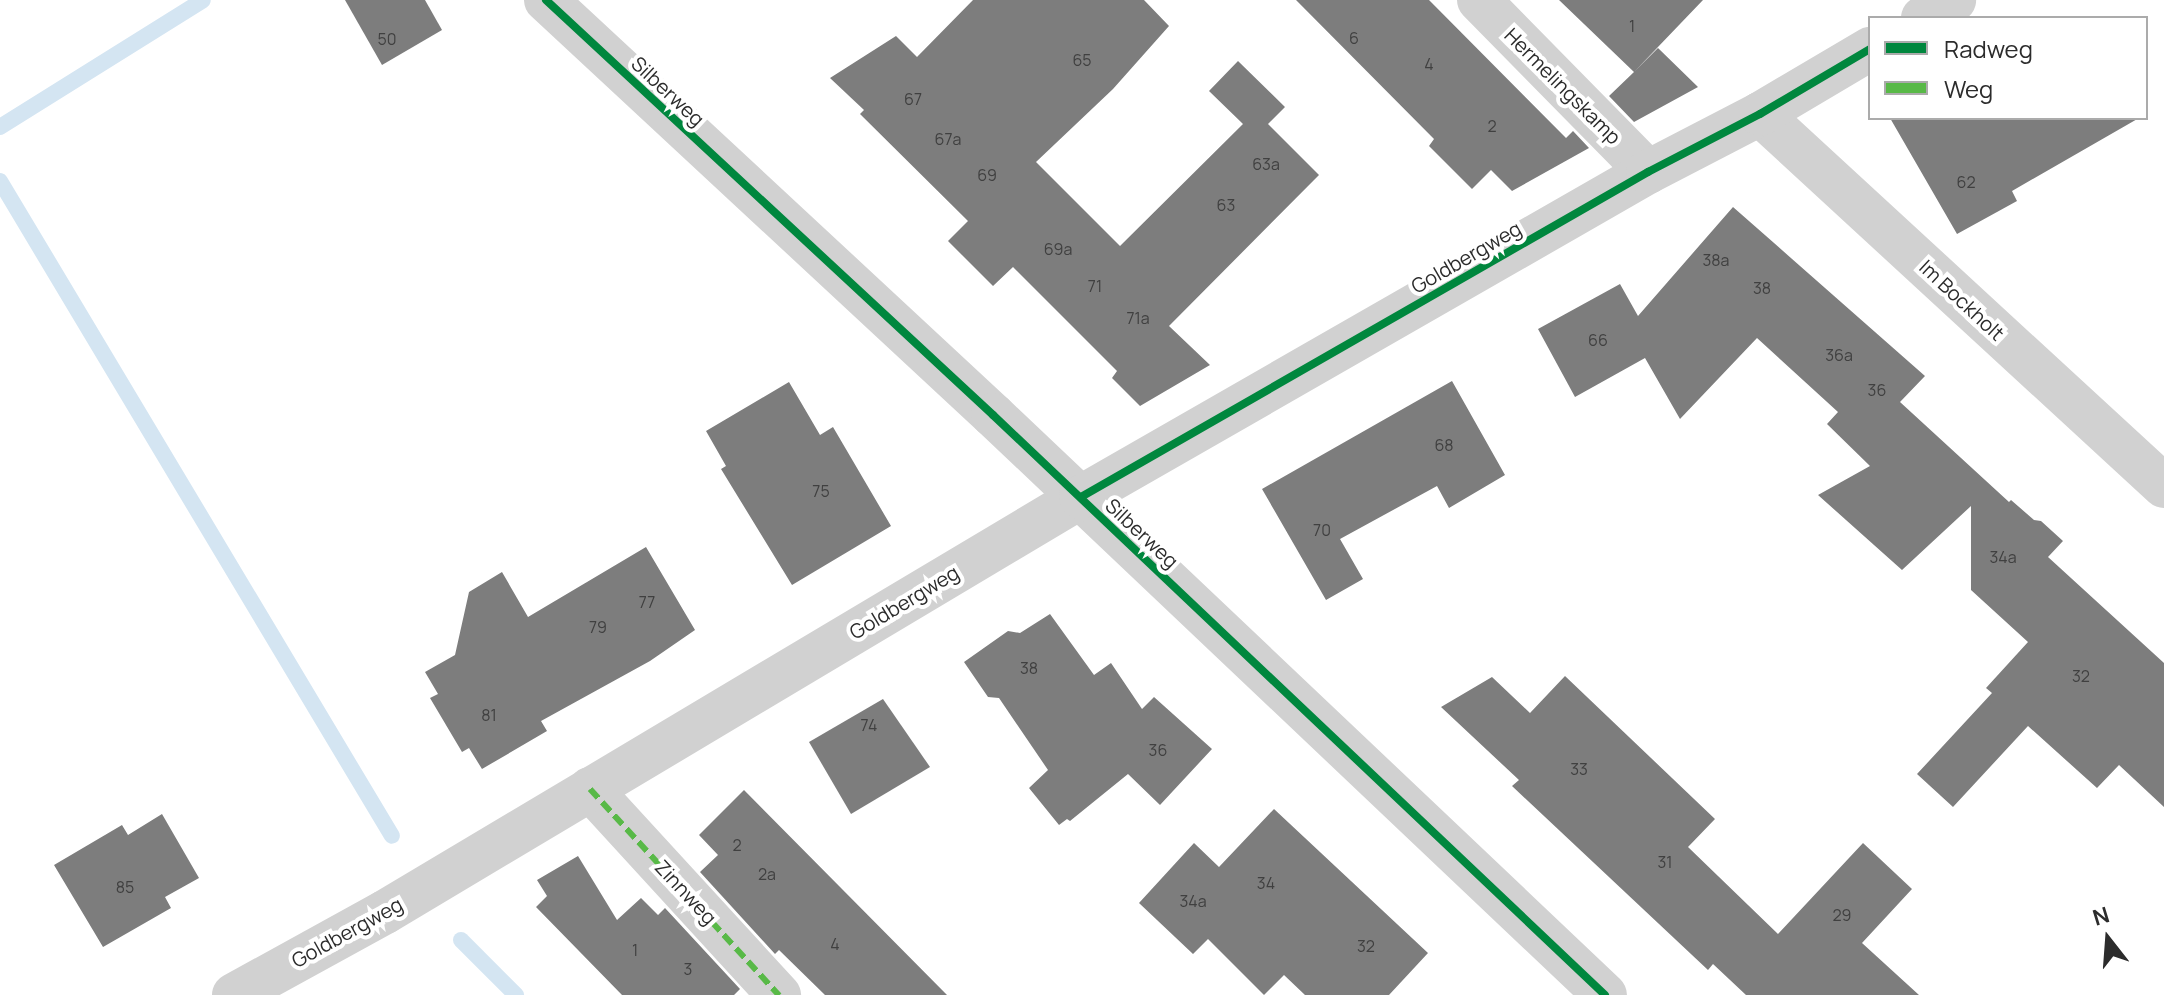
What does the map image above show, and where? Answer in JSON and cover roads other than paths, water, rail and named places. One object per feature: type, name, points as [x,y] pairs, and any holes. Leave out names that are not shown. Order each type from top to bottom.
[{"type":"street","name":"Silberweg","points":[[546,0],[1081,497],[1605,995]]},
{"type":"street","name":"Hermelingskamp","points":[[1479,0],[1648,172]]},
{"type":"street","points":[[1926,16],[1954,0]]},
{"type":"street","name":"Goldbergweg","points":[[234,995],[385,912],[1081,497],[1648,172],[1760,114],[1868,50]]},
{"type":"street","name":"Im Bockholt","points":[[1760,114],[2164,486]]},
{"type":"street","name":"Zinnweg","points":[[590,789],[779,995]]},
{"type":"waterway","points":[[0,127],[203,0]]},
{"type":"waterway","points":[[0,181],[392,836]]},
{"type":"waterway","points":[[461,940],[516,995]]}]
